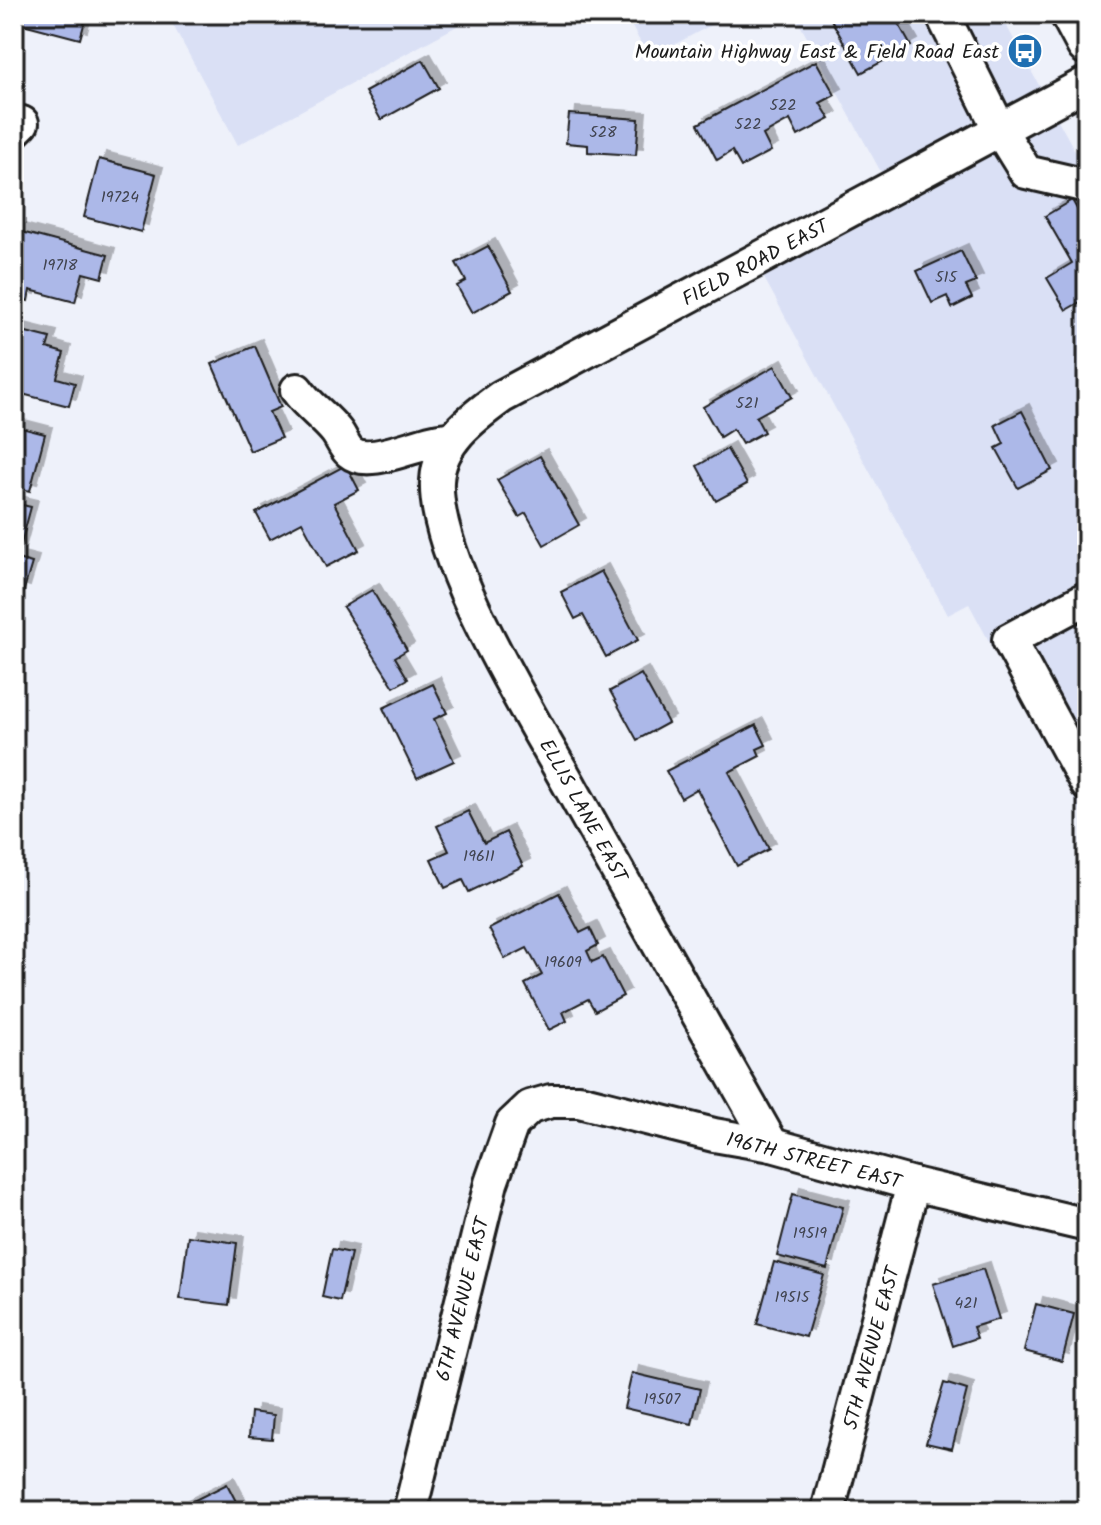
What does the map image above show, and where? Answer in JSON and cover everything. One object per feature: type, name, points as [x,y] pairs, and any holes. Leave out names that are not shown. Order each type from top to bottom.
[{"type":"main road","points":[[1071,14],[1087,44]]},
{"type":"street","points":[[942,14],[1000,130],[1026,172],[1087,186]]},
{"type":"street","name":"FIELD ROAD EAST","points":[[447,450],[473,417],[501,397],[1087,83]]},
{"type":"street","points":[[297,390],[310,408],[336,430],[349,451],[362,458],[379,456],[437,438],[447,450]]},
{"type":"street","name":"ELLIS LANE EAST","points":[[447,450],[437,481],[442,531],[450,554],[511,678],[772,1145]]},
{"type":"street","points":[[1087,598],[1009,640],[1087,784]]},
{"type":"street","name":"196TH STREET EAST","points":[[540,1104],[579,1101],[714,1135],[772,1145],[913,1184],[1087,1225]]},
{"type":"street","name":"6TH AVENUE EAST","points":[[410,1511],[504,1141],[520,1114],[540,1104]]},
{"type":"street","name":"5TH AVENUE EAST","points":[[828,1511],[913,1184]]},
{"type":"shaded area","points":[[167,14],[479,14],[238,145]]},
{"type":"shaded area","points":[[625,14],[732,14],[649,58]]},
{"type":"shaded area","points":[[794,14],[1000,14],[1087,173],[1087,823],[969,604],[948,615],[746,245],[881,172]]},
{"type":"building","points":[[21,14],[87,14],[80,39],[19,23]]},
{"type":"building","points":[[828,14],[893,14],[911,46],[861,73]]},
{"type":"building","points":[[423,60],[439,88],[381,120],[365,92]]},
{"type":"building","points":[[816,61],[835,95],[820,103],[830,119],[798,136],[790,120],[763,135],[771,151],[741,167],[732,151],[717,160],[698,124]]},
{"type":"building","points":[[569,114],[639,119],[636,155],[588,152],[588,145],[566,143]]},
{"type":"building","points":[[99,159],[156,174],[141,232],[84,217]]},
{"type":"building","points":[[1072,200],[1087,227],[1087,277],[1082,280],[1087,298],[1066,310],[1047,278],[1072,263],[1045,216]]},
{"type":"building","points":[[14,230],[108,255],[102,278],[83,273],[75,302],[30,290],[28,301],[14,297]]},
{"type":"building","points":[[488,246],[512,291],[472,313],[457,286],[466,281],[456,263]]},
{"type":"building","points":[[961,251],[976,282],[966,286],[972,298],[952,308],[947,296],[932,303],[917,271]]},
{"type":"building","points":[[14,329],[50,338],[47,348],[64,353],[57,378],[75,383],[69,406],[14,392]]},
{"type":"building","points":[[255,346],[281,407],[269,412],[281,438],[250,451],[212,364]]},
{"type":"building","points":[[775,366],[792,397],[756,417],[764,432],[742,444],[733,429],[720,437],[703,407]]},
{"type":"building","points":[[1022,411],[1052,470],[1018,488],[996,448],[1004,444],[995,425]]},
{"type":"building","points":[[14,426],[45,434],[30,491],[14,487]]},
{"type":"building","points":[[727,449],[747,484],[716,501],[697,466]]},
{"type":"building","points":[[540,456],[579,525],[544,545],[526,513],[519,517],[497,480]]},
{"type":"building","points":[[346,465],[359,490],[334,503],[359,550],[326,567],[302,522],[270,539],[256,513]]},
{"type":"building","points":[[14,503],[31,507],[17,559],[32,563],[23,593],[14,590]]},
{"type":"building","points":[[601,571],[638,640],[606,657],[583,615],[575,619],[561,592]]},
{"type":"building","points":[[372,590],[407,650],[395,657],[408,679],[394,687],[343,607]]},
{"type":"building","points":[[641,674],[668,723],[637,740],[610,691]]},
{"type":"building","points":[[433,684],[447,713],[434,719],[454,761],[417,778],[383,708]]},
{"type":"building","points":[[756,725],[766,745],[757,749],[760,756],[729,772],[769,849],[737,866],[697,789],[681,798],[666,771]]},
{"type":"building","points":[[468,811],[484,843],[506,832],[523,866],[469,892],[463,880],[445,888],[431,859],[449,851],[437,826]]},
{"type":"building","points":[[559,893],[580,933],[590,928],[598,945],[587,951],[592,962],[603,957],[623,996],[595,1011],[588,999],[563,1012],[567,1021],[549,1030],[525,984],[542,975],[527,948],[505,959],[489,929]]},
{"type":"building","points":[[793,1194],[843,1207],[827,1269],[777,1256]]},
{"type":"building","points":[[188,1236],[237,1243],[229,1305],[180,1299]]},
{"type":"building","points":[[332,1249],[351,1253],[340,1301],[322,1297]]},
{"type":"building","points":[[774,1262],[824,1275],[806,1337],[757,1324]]},
{"type":"building","points":[[983,1269],[999,1319],[973,1327],[977,1338],[953,1346],[933,1284]]},
{"type":"building","points":[[1036,1304],[1074,1314],[1062,1361],[1024,1351]]},
{"type":"building","points":[[632,1373],[700,1389],[692,1424],[624,1408]]},
{"type":"building","points":[[944,1383],[967,1390],[952,1449],[926,1443]]},
{"type":"building","points":[[251,1412],[274,1415],[272,1439],[249,1437]]},
{"type":"building","points":[[227,1484],[241,1511],[183,1511],[181,1507]]},
{"type":"place","name":"Mountain Highway East & Field Road East","points":[[1025,51]]}]
